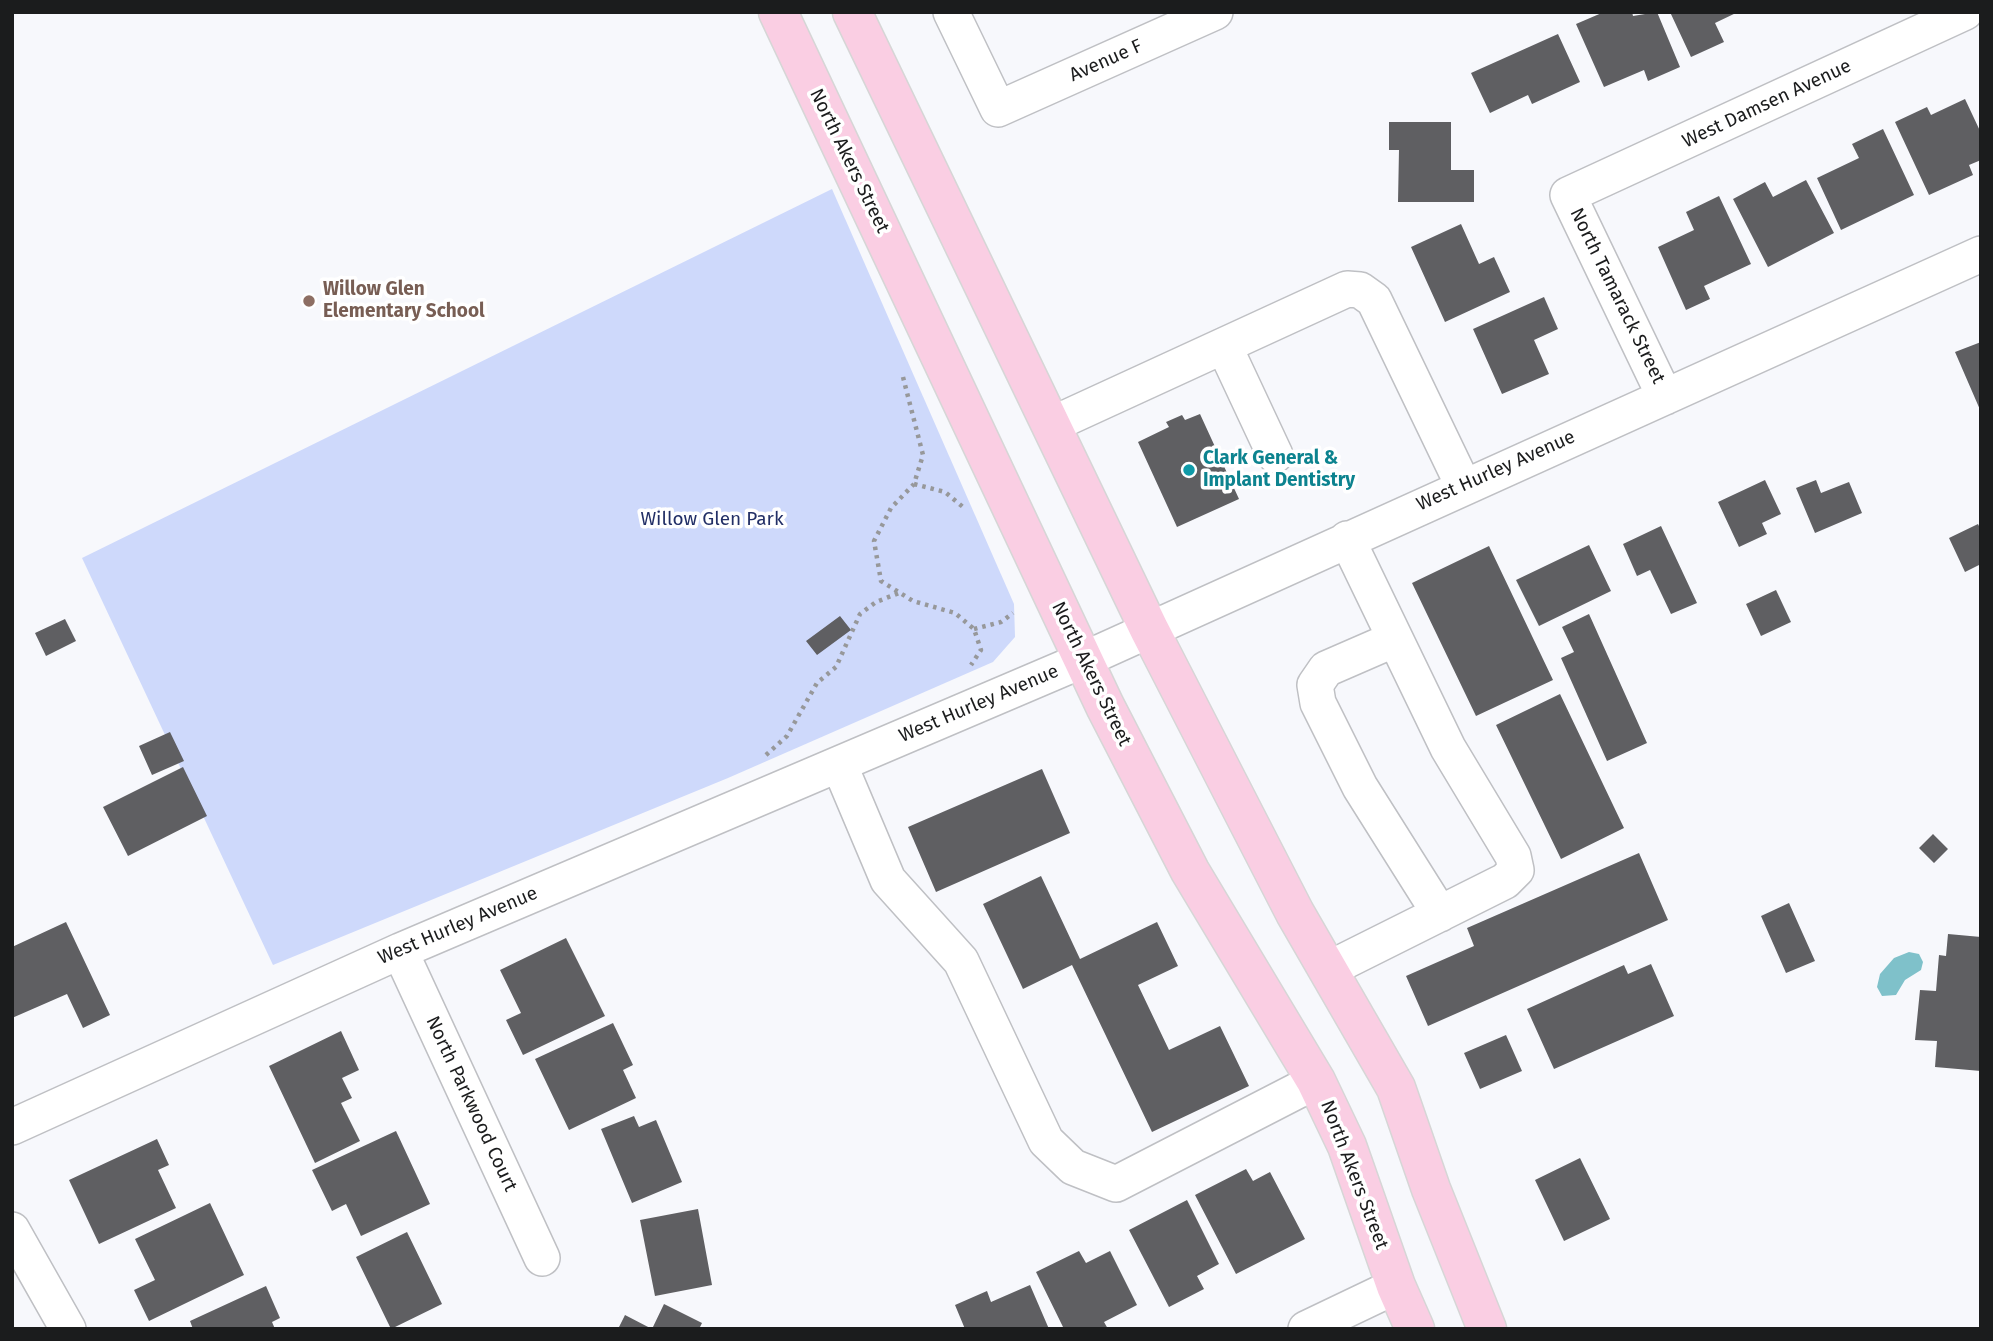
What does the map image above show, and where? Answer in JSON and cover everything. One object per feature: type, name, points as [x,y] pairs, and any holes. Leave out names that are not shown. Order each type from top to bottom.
[{"type":"main road","name":"North Akers Street","points":[[778,12],[1083,660],[1191,871],[1316,1081],[1347,1146],[1396,1286],[1415,1329]]},
{"type":"main road","points":[[852,12],[1149,629],[1327,970],[1396,1088],[1431,1189],[1487,1329]]},
{"type":"street","name":"Avenue F","points":[[951,12],[998,109],[1215,12]]},
{"type":"street","name":"West Damsen Avenue","points":[[1568,195],[1965,12]]},
{"type":"street","name":"North Tamarack Street","points":[[1568,195],[1665,397]]},
{"type":"street","name":"West Hurley Avenue","points":[[12,1127],[183,1046],[400,951],[1083,660],[1463,485],[1981,254]]},
{"type":"street","points":[[1051,425],[1347,289],[1360,290],[1374,300],[1463,485]]},
{"type":"street","points":[[1224,346],[1275,455]]},
{"type":"street","points":[[1327,970],[1505,881],[1516,870],[1513,856],[1448,748],[1347,539]]},
{"type":"street","points":[[1395,639],[1326,669],[1315,685],[1318,703],[1360,787],[1440,914]]},
{"type":"street","points":[[839,764],[888,880],[961,961],[1046,1141],[1073,1167],[1116,1184],[1316,1081]]},
{"type":"street","name":"North Parkwood Court","points":[[400,951],[542,1258]]},
{"type":"street","points":[[12,1230],[68,1329]]},
{"type":"street","points":[[1306,1329],[1396,1286]]},
{"type":"path","points":[[903,377],[923,455],[914,484],[891,508],[874,541],[881,581],[900,593],[955,613],[974,629],[981,650],[971,665]]},
{"type":"path","points":[[914,484],[945,492],[963,507]]},
{"type":"path","points":[[766,755],[786,736],[817,683],[836,667],[860,614],[876,601],[900,593]]},
{"type":"path","points":[[974,629],[1001,622],[1013,613]]},
{"type":"green space","name":"Willow Glen Park","points":[[832,189],[1014,604],[1015,637],[993,662],[728,778],[273,965],[82,558]]},
{"type":"shaded area","points":[[1909,952],[1919,954],[1923,962],[1921,970],[1905,980],[1896,995],[1882,996],[1877,987],[1880,974],[1894,958]]},
{"type":"building","points":[[1604,12],[1632,12],[1633,16],[1657,12],[1680,67],[1648,81],[1644,70],[1604,87],[1576,24]]},
{"type":"building","points":[[1670,12],[1738,12],[1715,23],[1724,42],[1691,57]]},
{"type":"building","points":[[1558,34],[1580,82],[1532,104],[1528,95],[1490,113],[1471,73]]},
{"type":"building","points":[[1965,99],[1981,133],[1981,160],[1969,165],[1973,175],[1929,195],[1895,122],[1927,107],[1931,115]]},
{"type":"building","points":[[1389,122],[1451,122],[1451,170],[1474,170],[1474,202],[1398,202],[1399,150],[1389,150]]},
{"type":"building","points":[[1883,129],[1914,195],[1841,230],[1817,178],[1859,158],[1852,144]]},
{"type":"building","points":[[1806,180],[1834,233],[1768,267],[1733,199],[1765,182],[1773,197]]},
{"type":"building","points":[[1719,196],[1751,264],[1704,286],[1710,299],[1686,310],[1658,247],[1694,230],[1686,212]]},
{"type":"building","points":[[1461,224],[1479,264],[1494,257],[1510,292],[1445,322],[1411,247]]},
{"type":"building","points":[[1544,297],[1558,329],[1534,340],[1549,374],[1502,394],[1473,329]]},
{"type":"building","points":[[1981,342],[1981,412],[1955,352]]},
{"type":"building","name":"Clark General & Implant Dentistry","points":[[1200,414],[1239,499],[1177,527],[1138,442],[1169,427],[1166,422],[1182,415],[1185,420]]},
{"type":"building","points":[[1765,480],[1781,514],[1762,523],[1767,534],[1739,547],[1718,502]]},
{"type":"building","points":[[1816,480],[1821,493],[1849,482],[1862,513],[1815,533],[1796,488]]},
{"type":"building","points":[[1978,524],[1981,530],[1981,564],[1965,572],[1949,538]]},
{"type":"building","points":[[1661,526],[1697,603],[1671,614],[1650,570],[1637,576],[1623,544]]},
{"type":"building","points":[[1589,545],[1611,591],[1539,626],[1516,580]]},
{"type":"building","points":[[1489,546],[1553,680],[1476,716],[1412,583]]},
{"type":"building","points":[[1776,590],[1791,622],[1761,636],[1746,604]]},
{"type":"building","points":[[1589,614],[1647,743],[1607,761],[1561,658],[1574,652],[1562,627]]},
{"type":"building","points":[[840,616],[851,630],[817,655],[806,641]]},
{"type":"building","points":[[65,619],[76,641],[46,656],[35,633]]},
{"type":"building","points":[[1560,694],[1624,828],[1561,859],[1496,725]]},
{"type":"building","points":[[170,732],[184,761],[152,775],[139,746]]},
{"type":"building","points":[[183,767],[207,816],[128,856],[103,807]]},
{"type":"building","points":[[1042,769],[1070,833],[936,892],[908,827]]},
{"type":"building","points":[[1933,834],[1948,849],[1934,863],[1919,848]]},
{"type":"building","points":[[1639,853],[1668,920],[1428,1026],[1406,976],[1474,946],[1467,928]]},
{"type":"building","points":[[1041,876],[1080,959],[1157,922],[1178,966],[1138,985],[1169,1050],[1220,1026],[1249,1086],[1152,1132],[1072,965],[1023,989],[983,904]]},
{"type":"building","points":[[1789,903],[1815,961],[1786,973],[1761,916]]},
{"type":"building","points":[[66,922],[110,1015],[83,1028],[67,994],[12,1018],[12,947]]},
{"type":"building","points":[[1948,934],[1981,937],[1981,1071],[1935,1067],[1937,1041],[1915,1040],[1920,990],[1936,991],[1939,955],[1946,956]]},
{"type":"building","points":[[566,938],[605,1016],[523,1055],[506,1020],[521,1013],[500,970]]},
{"type":"building","points":[[1651,964],[1674,1016],[1554,1069],[1527,1009],[1624,965],[1628,974]]},
{"type":"building","points":[[613,1023],[633,1065],[623,1070],[636,1098],[569,1130],[535,1059]]},
{"type":"building","points":[[341,1031],[359,1070],[342,1078],[352,1098],[341,1103],[360,1141],[315,1163],[269,1066]]},
{"type":"building","points":[[1506,1035],[1522,1071],[1480,1089],[1464,1053]]},
{"type":"building","points":[[634,1116],[639,1127],[656,1120],[682,1182],[632,1203],[601,1129]]},
{"type":"building","points":[[396,1131],[430,1204],[361,1236],[346,1204],[332,1211],[312,1170]]},
{"type":"building","points":[[157,1139],[169,1165],[158,1170],[176,1208],[99,1244],[69,1180]]},
{"type":"building","points":[[1580,1158],[1610,1219],[1564,1241],[1535,1180]]},
{"type":"building","points":[[1246,1169],[1253,1181],[1270,1172],[1305,1239],[1236,1274],[1195,1195]]},
{"type":"building","points":[[1187,1200],[1219,1264],[1197,1276],[1204,1289],[1169,1307],[1129,1230]]},
{"type":"building","points":[[210,1203],[244,1275],[149,1321],[134,1290],[155,1280],[135,1239]]},
{"type":"building","points":[[698,1209],[712,1285],[655,1296],[640,1220]]},
{"type":"building","points":[[407,1232],[442,1304],[391,1329],[356,1257]]},
{"type":"building","points":[[1079,1251],[1086,1263],[1110,1251],[1137,1305],[1104,1322],[1108,1329],[1064,1329],[1036,1272]]},
{"type":"building","points":[[1030,1285],[1049,1329],[965,1329],[955,1305],[987,1291],[991,1302]]},
{"type":"building","points":[[266,1286],[280,1318],[272,1322],[275,1329],[193,1329],[190,1321]]},
{"type":"building","points":[[664,1304],[702,1323],[699,1329],[652,1329]]},
{"type":"building","points":[[625,1315],[652,1329],[618,1329]]},
{"type":"place","name":"Willow Glen Elementary School","points":[[309,301]]},
{"type":"place","name":"Clark General & Implant Dentistry","points":[[1189,470]]}]
